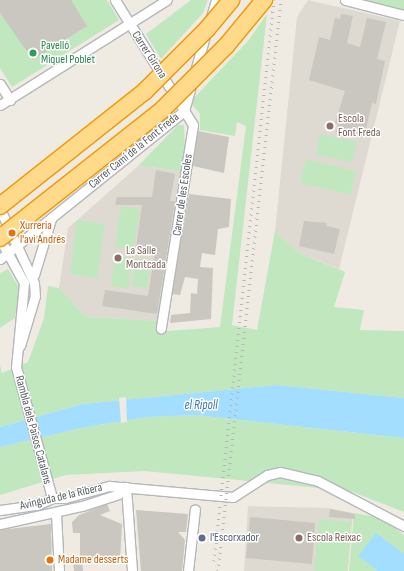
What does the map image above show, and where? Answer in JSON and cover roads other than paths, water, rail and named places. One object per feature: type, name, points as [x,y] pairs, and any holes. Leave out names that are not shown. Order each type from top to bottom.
[{"type":"highway","points":[[0,206],[144,92],[207,30],[232,0]]},
{"type":"highway","points":[[0,239],[162,110],[226,46],[264,0]]},
{"type":"street","name":"Carrer Girona","points":[[115,0],[129,25],[184,111]]},
{"type":"street","points":[[0,105],[167,0]]},
{"type":"street","name":"Carrer Camí de la Font Freda","points":[[0,259],[9,256],[18,245],[184,111],[216,0]]},
{"type":"street","points":[[345,0],[404,15]]},
{"type":"street","points":[[0,84],[10,100]]},
{"type":"street","name":"Carrer de les Escoles","points":[[161,328],[193,125],[184,111]]},
{"type":"street","name":"Rambla dels Països Catalans","points":[[0,209],[34,280],[35,296],[16,365]]},
{"type":"street","points":[[34,280],[38,254],[51,218]]},
{"type":"street","name":"Rambla dels Països Catalans","points":[[0,239],[24,283],[26,295],[16,365],[52,498]]},
{"type":"street","points":[[9,256],[24,257],[38,254]]},
{"type":"street","name":"Avinguda de la Ribera","points":[[0,510],[37,505],[52,498],[65,498],[99,487],[124,487],[233,497],[267,475],[280,472],[318,481],[365,508],[404,526]]},
{"type":"street","points":[[124,487],[132,571]]},
{"type":"street","name":"Avinguda de la Ribera","points":[[0,524],[56,514],[118,494],[124,487]]},
{"type":"street","points":[[188,571],[195,509]]},
{"type":"street","points":[[56,514],[60,571]]},
{"type":"water","name":"el Ripoll","points":[[277,385],[404,398],[404,438],[196,415],[147,417],[86,427],[0,447],[0,427],[83,404]]},
{"type":"water","points":[[376,533],[404,554],[404,571],[378,571],[358,556]]},
{"type":"railway","points":[[214,561],[274,0]]},
{"type":"railway","points":[[218,571],[281,0]]},
{"type":"place","name":"Pavelló Miquel Poblet","points":[[33,53]]},
{"type":"place","name":"Escola Font Freda","points":[[330,126]]},
{"type":"place","name":"Xurreria l'avi Andrés","points":[[12,233]]},
{"type":"place","name":"La Salle Montcada","points":[[118,258]]},
{"type":"place","name":"l'Escorxador","points":[[202,538]]},
{"type":"place","name":"Escola Reixac","points":[[299,538]]},
{"type":"place","name":"Madame desserts","points":[[50,560]]}]
